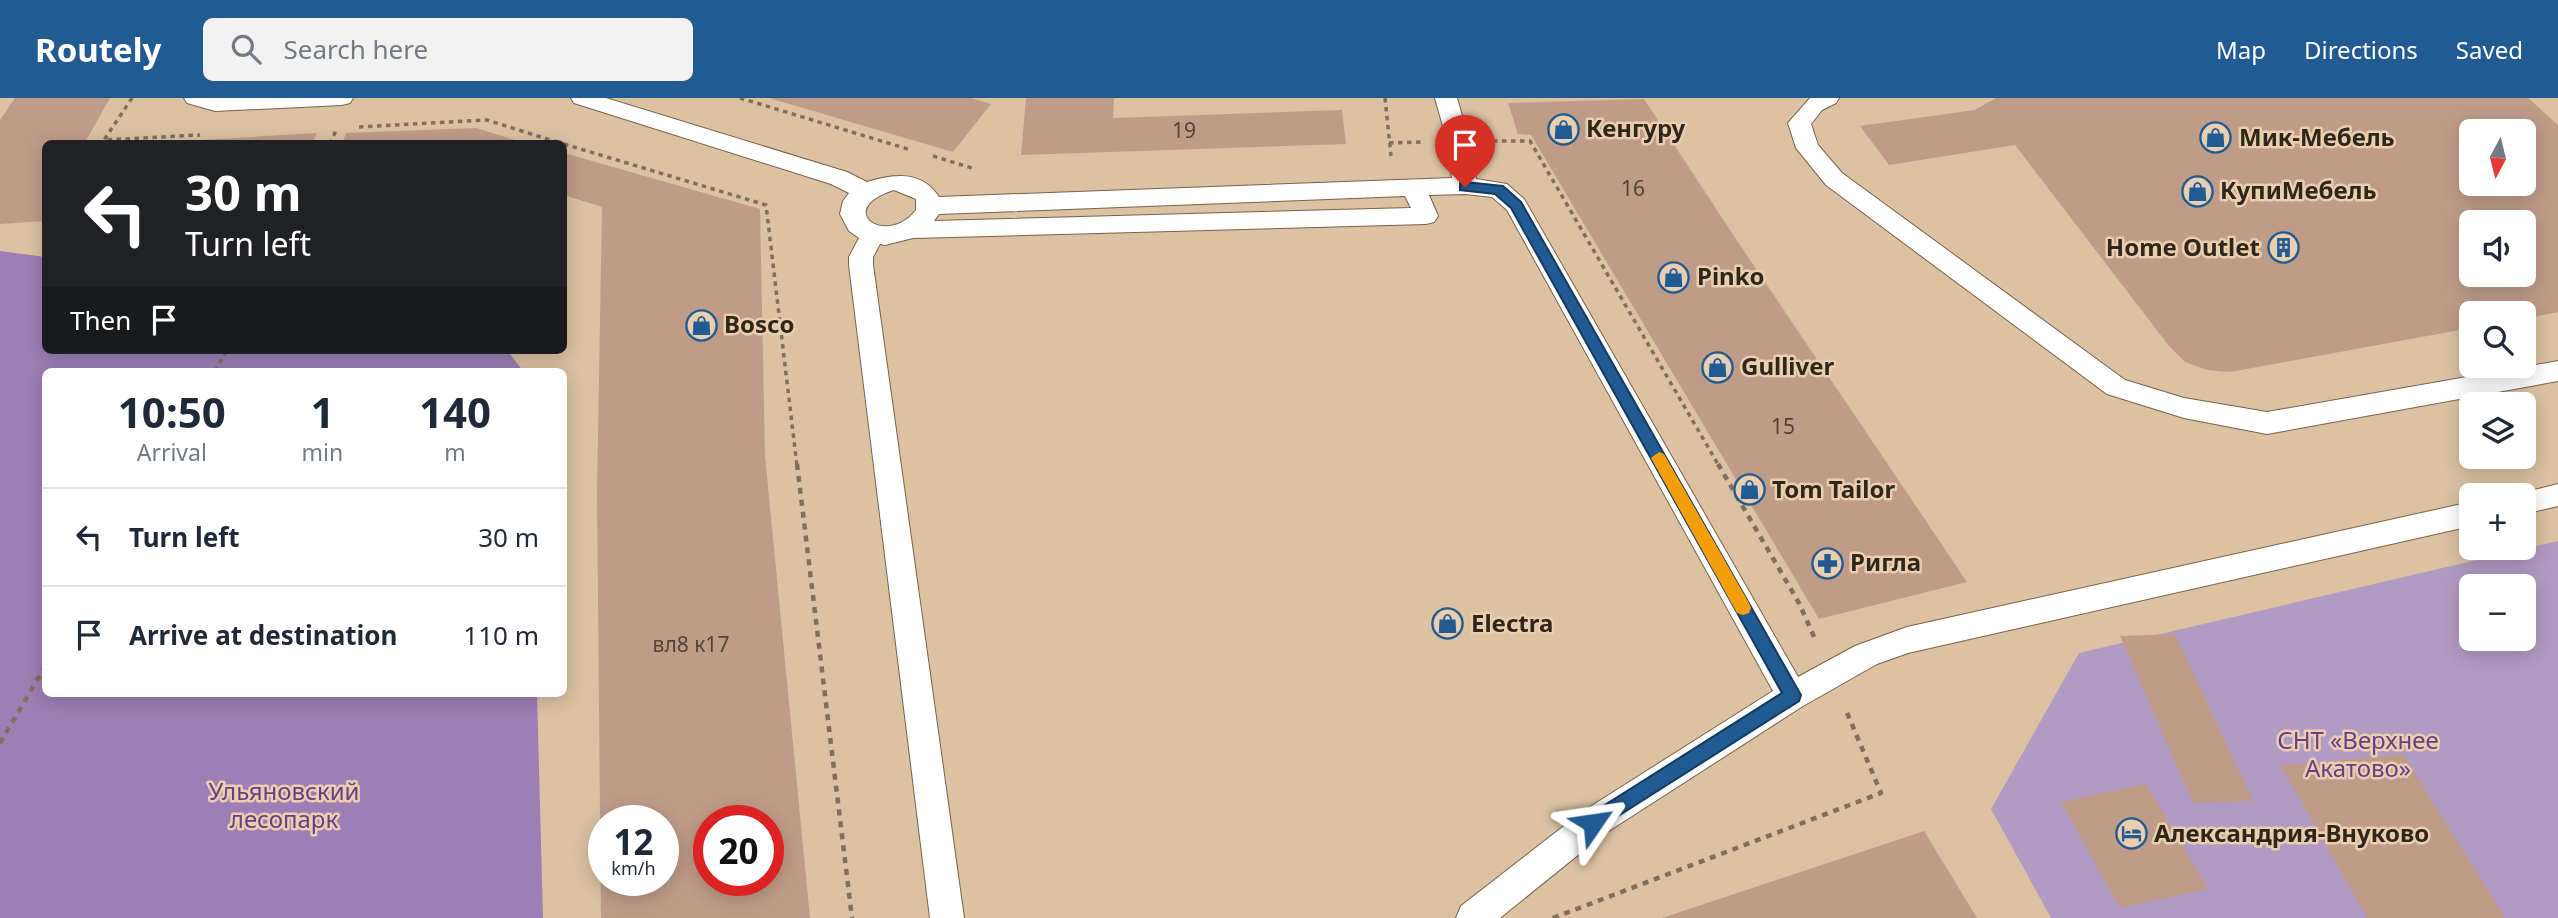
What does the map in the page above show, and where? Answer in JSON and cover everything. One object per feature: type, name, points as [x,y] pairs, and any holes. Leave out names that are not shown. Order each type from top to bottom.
[{"type":"lane","points":[[195,98],[215,104],[342,98]]},
{"type":"lane","points":[[582,98],[839,178],[865,191]]},
{"type":"lane","points":[[1446,98],[1457,137],[1465,187]]},
{"type":"lane","points":[[1828,98],[1814,105],[1799,123],[1808,148],[1834,179],[2116,387],[2183,408],[2267,423],[2558,371]]},
{"type":"lane","points":[[1414,189],[1426,216],[1044,226],[944,213],[922,190],[908,183],[886,183],[865,191],[855,200],[851,210],[853,221],[860,229],[872,234],[898,234],[944,213],[1037,202],[1465,187],[1499,190],[1516,205],[1792,695]]},
{"type":"lane","points":[[1321,192],[1333,218]]},
{"type":"lane","points":[[1230,196],[1240,221]]},
{"type":"lane","points":[[1138,199],[1145,224]]},
{"type":"lane","points":[[1037,202],[1044,226]]},
{"type":"lane","points":[[872,234],[860,265],[947,918]]},
{"type":"lane","points":[[2536,500],[2558,495]]},
{"type":"lane","points":[[1482,914],[1593,823],[1792,695],[1866,655],[1907,640],[2459,517]]},
{"type":"path","points":[[740,98],[912,150]]},
{"type":"path","points":[[1385,98],[1391,161]]},
{"type":"path","points":[[332,140],[337,128]]},
{"type":"path","points":[[567,145],[766,205],[852,918]]},
{"type":"path","points":[[926,154],[979,170]]},
{"type":"path","points":[[0,743],[42,671]]},
{"type":"green space","name":"Ульяновский лесопарк","points":[[0,251],[42,257],[42,354],[510,354],[521,368],[42,368],[42,697],[537,697],[543,918],[0,918]]},
{"type":"green space","name":"СНТ «Верхнее Акатово»","points":[[2558,541],[2558,918],[2051,918],[1991,809],[2079,653],[2477,560],[2536,560],[2536,546]]},
{"type":"building","points":[[15,98],[110,98],[86,140],[42,140],[42,221],[0,224],[0,120]]},
{"type":"building","points":[[769,98],[971,98],[991,104],[953,152]]},
{"type":"building","points":[[1026,98],[1114,98],[1113,118],[1342,110],[1346,144],[1021,155]]},
{"type":"building","name":"Home Outlet","points":[[1996,98],[2528,98],[2558,125],[2558,312],[2536,317],[2536,301],[2459,301],[2459,330],[2230,372],[2207,370],[2185,362],[2169,346],[2015,145],[1889,165],[1860,126],[1975,110]]},
{"type":"building","points":[[1644,99],[1967,582],[1819,619],[1531,135],[1518,134],[1508,103]]},
{"type":"building","points":[[476,128],[515,140],[343,140],[346,133]]},
{"type":"building","points":[[317,133],[314,140],[200,140]]},
{"type":"building","points":[[567,154],[760,209],[765,456],[810,918],[601,918],[601,896],[679,896],[679,805],[600,805],[597,493],[602,207],[567,196]]},
{"type":"building","points":[[2175,634],[2253,801],[2193,803],[2120,636]]},
{"type":"building","points":[[2403,754],[2505,918],[2367,918],[2281,766]]},
{"type":"building","points":[[2146,784],[2208,889],[2120,908],[2061,802]]},
{"type":"building","points":[[1924,831],[1977,918],[1662,918]]},
{"type":"slow traffic","points":[[1659,458],[1743,608]]},
{"type":"place","name":"Кенгуру","points":[[1563,129]]},
{"type":"place","name":"Мик-Мебель","points":[[2216,138]]},
{"type":"place","name":"КупиМебель","points":[[2197,191]]},
{"type":"place","name":"Home Outlet","points":[[2283,248]]},
{"type":"place","name":"Pinko","points":[[1674,277]]},
{"type":"place","name":"Bosco","points":[[701,325]]},
{"type":"place","name":"Gulliver","points":[[1718,367]]},
{"type":"place","name":"Tom Tailor","points":[[1749,490]]},
{"type":"place","name":"Ригла","points":[[1827,563]]},
{"type":"place","name":"Electra","points":[[1448,624]]},
{"type":"place","name":"Александрия-Внуково","points":[[2131,834]]},
{"type":"route","points":[[1465,187],[1499,190],[1516,205],[1792,695],[1593,823]]}]
